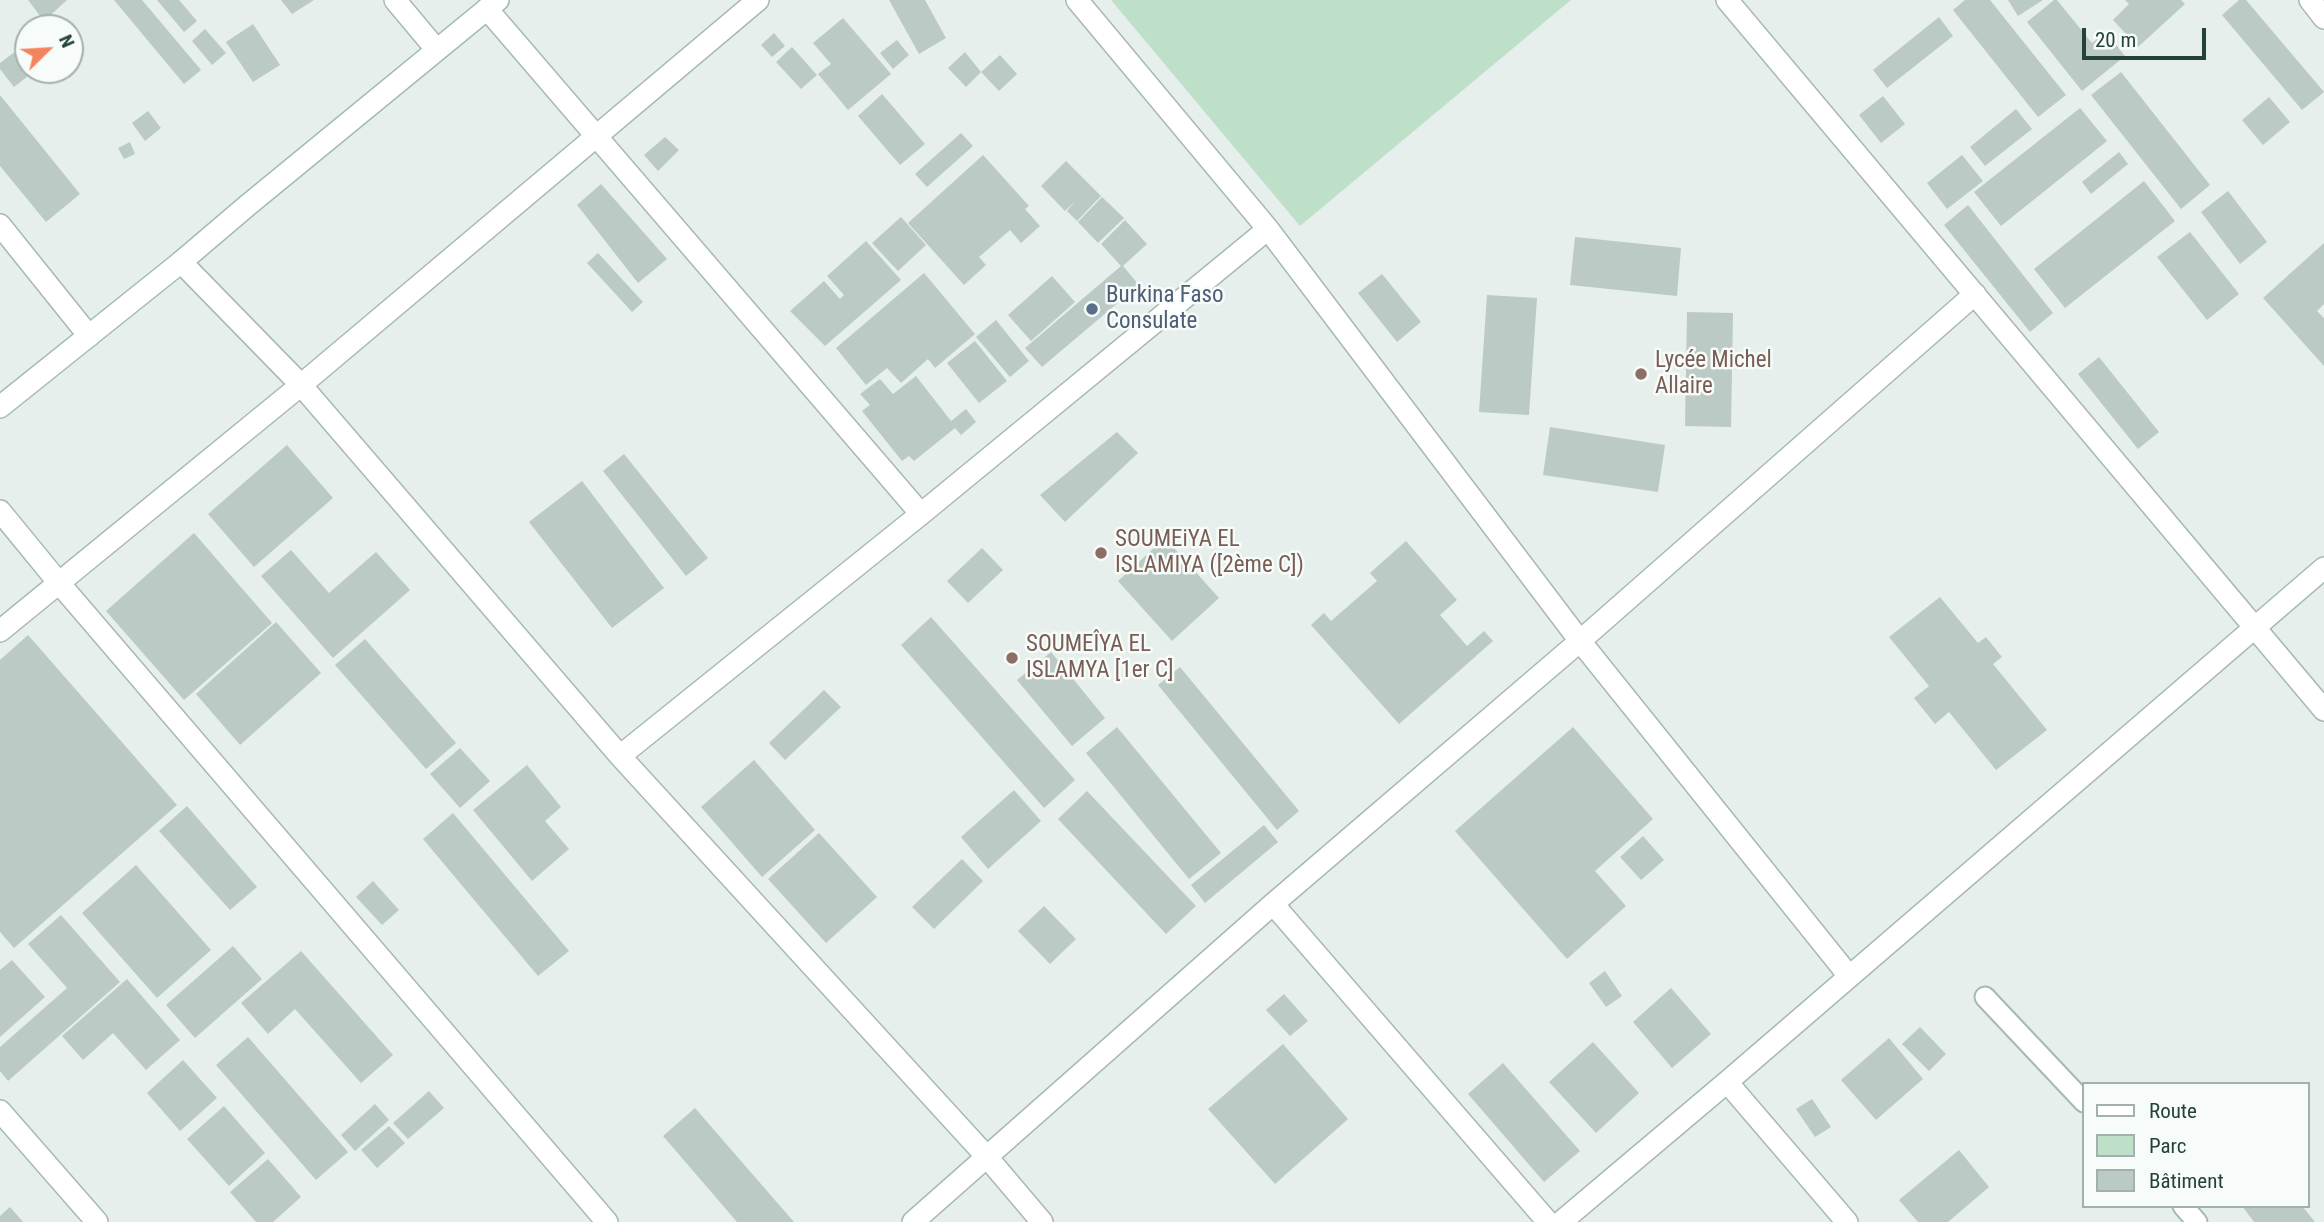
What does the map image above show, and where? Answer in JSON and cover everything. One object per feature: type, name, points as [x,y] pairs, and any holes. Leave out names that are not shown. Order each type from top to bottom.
[{"type":"street","points":[[395,0],[436,49]]},
{"type":"street","points":[[0,631],[301,385],[758,0]]},
{"type":"street","points":[[1077,0],[1268,229],[1580,641],[1849,976]]},
{"type":"street","points":[[1727,0],[2324,710]]},
{"type":"street","points":[[2310,0],[2324,18]]},
{"type":"street","points":[[0,408],[492,5],[597,136],[921,514]]},
{"type":"street","points":[[0,225],[89,335]]},
{"type":"street","points":[[620,756],[921,514],[1268,229]]},
{"type":"street","points":[[181,262],[301,385],[620,756],[987,1157],[1042,1222]]},
{"type":"street","points":[[913,1222],[1273,904],[1580,641],[1975,294]]},
{"type":"street","points":[[0,510],[59,583],[607,1222]]},
{"type":"street","points":[[1561,1222],[2324,568]]},
{"type":"street","points":[[1273,904],[1548,1222]]},
{"type":"street","points":[[1727,1082],[1847,1222]]},
{"type":"street","points":[[0,1111],[97,1222]]},
{"type":"lane","points":[[1985,997],[2082,1100]]},
{"type":"lane","points":[[2184,1208],[2197,1222]]},
{"type":"green space","points":[[1111,0],[1571,0],[1300,226]]},
{"type":"building","points":[[28,0],[67,0],[52,14],[39,14]]},
{"type":"building","points":[[114,0],[142,0],[201,70],[184,84]]},
{"type":"building","points":[[157,0],[179,0],[197,21],[184,32]]},
{"type":"building","points":[[281,0],[314,0],[292,14]]},
{"type":"building","points":[[889,0],[925,0],[946,38],[919,54]]},
{"type":"building","points":[[1965,0],[1990,0],[2066,95],[2038,117],[1953,10]]},
{"type":"building","points":[[2008,0],[2043,0],[2018,16]]},
{"type":"building","points":[[2057,0],[2092,43],[2106,32],[2125,56],[2082,91],[2027,22]]},
{"type":"building","points":[[2125,0],[2181,0],[2185,4],[2138,47],[2113,20],[2129,4]]},
{"type":"building","points":[[2239,0],[2246,0],[2324,92],[2302,110],[2222,15]]},
{"type":"building","points":[[1939,17],[1953,36],[1887,88],[1873,70]]},
{"type":"building","points":[[843,18],[891,74],[848,110],[818,74],[831,64],[813,43]]},
{"type":"building","points":[[253,24],[280,65],[253,82],[226,42]]},
{"type":"building","points":[[205,29],[226,53],[212,65],[192,41]]},
{"type":"building","points":[[774,33],[785,46],[772,57],[761,45]]},
{"type":"building","points":[[897,40],[909,55],[893,69],[880,53]]},
{"type":"building","points":[[792,47],[817,75],[801,89],[776,62]]},
{"type":"building","points":[[14,52],[14,84],[18,84],[14,87],[0,69],[0,63]]},
{"type":"building","points":[[965,52],[981,72],[966,87],[948,68]]},
{"type":"building","points":[[1000,55],[1017,74],[999,91],[981,72]]},
{"type":"building","points":[[2121,72],[2210,185],[2181,209],[2091,95]]},
{"type":"building","points":[[882,94],[925,144],[900,165],[858,116]]},
{"type":"building","points":[[0,95],[80,194],[46,222],[0,166]]},
{"type":"building","points":[[1883,96],[1905,124],[1881,143],[1859,115]]},
{"type":"building","points":[[2269,97],[2290,122],[2263,145],[2242,120]]},
{"type":"building","points":[[2080,108],[2107,141],[2001,226],[1974,192]]},
{"type":"building","points":[[2016,109],[2032,129],[1985,166],[1970,147]]},
{"type":"building","points":[[148,111],[161,128],[145,141],[132,123]]},
{"type":"building","points":[[961,133],[973,146],[927,187],[915,174]]},
{"type":"building","points":[[665,137],[679,150],[658,171],[644,155]]},
{"type":"building","points":[[130,142],[135,154],[124,159],[118,148]]},
{"type":"building","points":[[2119,152],[2128,164],[2091,194],[2082,182]]},
{"type":"building","points":[[983,155],[1029,206],[1025,209],[1040,226],[1021,243],[1010,230],[979,257],[986,265],[964,285],[908,223]]},
{"type":"building","points":[[1962,155],[1983,181],[1947,209],[1927,183]]},
{"type":"building","points":[[1066,161],[1101,196],[1077,221],[1067,211],[1075,201],[1065,211],[1041,186]]},
{"type":"building","points":[[2144,181],[2175,221],[2065,308],[2034,269]]},
{"type":"building","points":[[601,184],[667,259],[638,283],[577,205]]},
{"type":"building","points":[[2228,191],[2267,242],[2240,264],[2201,212]]},
{"type":"building","points":[[1102,197],[1124,218],[1098,243],[1078,222]]},
{"type":"building","points":[[1968,205],[2053,313],[2030,332],[1944,225]]},
{"type":"building","points":[[901,217],[926,245],[898,271],[872,243]]},
{"type":"building","points":[[1125,220],[1147,244],[1123,266],[1139,285],[1042,367],[1025,348],[1121,266],[1101,244]]},
{"type":"building","points":[[2190,232],[2239,294],[2207,320],[2157,257]]},
{"type":"building","points":[[1575,237],[1681,248],[1677,296],[1570,285]]},
{"type":"building","points":[[866,241],[901,280],[825,346],[790,311],[824,281],[840,299],[844,295],[827,276]]},
{"type":"building","points":[[2324,243],[2324,304],[2317,311],[2324,318],[2324,366],[2263,298]]},
{"type":"building","points":[[598,253],[643,302],[632,312],[587,263]]},
{"type":"building","points":[[924,273],[975,334],[935,368],[928,359],[901,383],[887,368],[866,385],[836,348]]},
{"type":"building","points":[[1382,274],[1421,322],[1397,342],[1358,293]]},
{"type":"building","points":[[1052,276],[1075,302],[1031,341],[1008,315]]},
{"type":"building","points":[[1487,295],[1537,298],[1529,415],[1479,412]]},
{"type":"building","points":[[1687,312],[1733,313],[1731,427],[1685,426]]},
{"type":"building","points":[[996,320],[1029,361],[1010,377],[976,337]]},
{"type":"building","points":[[975,341],[1007,381],[979,403],[947,363]]},
{"type":"building","points":[[2099,357],[2159,432],[2138,449],[2078,374]]},
{"type":"building","points":[[916,376],[951,421],[966,409],[976,422],[961,435],[955,428],[914,461],[909,456],[902,461],[862,411],[870,405],[860,394],[880,379],[893,394]]},
{"type":"building","points":[[1550,427],[1665,445],[1658,492],[1543,475]]},
{"type":"building","points":[[1117,432],[1138,453],[1065,522],[1040,495]]},
{"type":"building","points":[[287,445],[333,498],[254,567],[208,514]]},
{"type":"building","points":[[624,454],[708,558],[686,576],[603,471]]},
{"type":"building","points":[[582,481],[664,588],[612,628],[529,522]]},
{"type":"building","points":[[194,533],[272,623],[184,700],[106,611]]},
{"type":"building","points":[[1165,538],[1219,598],[1172,641],[1118,581]]},
{"type":"building","points":[[1406,541],[1457,600],[1440,615],[1467,646],[1484,631],[1493,641],[1399,724],[1311,625],[1324,613],[1331,621],[1377,581],[1370,573]]},
{"type":"building","points":[[982,548],[1003,570],[968,603],[947,581]]},
{"type":"building","points":[[291,550],[329,593],[376,552],[410,590],[333,658],[261,576]]},
{"type":"building","points":[[1940,597],[1978,643],[1986,637],[2002,657],[1993,664],[2047,730],[1996,770],[1949,712],[1935,724],[1914,698],[1929,686],[1889,637]]},
{"type":"building","points":[[931,617],[1075,780],[1044,808],[901,645]]},
{"type":"building","points":[[276,622],[321,673],[240,745],[196,694]]},
{"type":"building","points":[[28,635],[177,805],[14,948],[0,932],[0,660]]},
{"type":"building","points":[[365,639],[456,743],[426,769],[335,665]]},
{"type":"building","points":[[1051,652],[1105,718],[1072,746],[1017,680]]},
{"type":"building","points":[[1180,667],[1299,811],[1277,830],[1158,685]]},
{"type":"building","points":[[824,690],[841,707],[785,760],[769,743]]},
{"type":"building","points":[[1117,727],[1221,853],[1189,879],[1086,753]]},
{"type":"building","points":[[1573,727],[1653,819],[1595,871],[1626,906],[1567,959],[1455,831]]},
{"type":"building","points":[[460,748],[490,781],[460,808],[430,774]]},
{"type":"building","points":[[754,760],[815,830],[762,877],[701,807]]},
{"type":"building","points":[[527,765],[561,807],[545,821],[569,849],[532,881],[473,810]]},
{"type":"building","points":[[1014,790],[1041,821],[988,869],[961,837]]},
{"type":"building","points":[[1087,791],[1196,906],[1166,934],[1058,819]]},
{"type":"building","points":[[187,806],[257,887],[230,910],[159,831]]},
{"type":"building","points":[[453,813],[569,951],[538,976],[423,839]]},
{"type":"building","points":[[1264,825],[1278,842],[1205,903],[1191,885]]},
{"type":"building","points":[[819,833],[877,897],[826,943],[768,879]]},
{"type":"building","points":[[1643,836],[1664,860],[1641,880],[1620,857]]},
{"type":"building","points":[[962,859],[983,881],[934,929],[912,907]]},
{"type":"building","points":[[136,865],[211,950],[157,998],[82,913]]},
{"type":"building","points":[[373,881],[399,910],[382,925],[356,897]]},
{"type":"building","points":[[1044,906],[1076,939],[1050,964],[1018,931]]},
{"type":"building","points":[[61,915],[120,982],[8,1081],[0,1071],[0,1047],[67,988],[28,944]]},
{"type":"building","points":[[233,946],[262,979],[195,1038],[166,1005]]},
{"type":"building","points":[[301,951],[393,1055],[361,1083],[295,1009],[268,1034],[241,1003]]},
{"type":"building","points":[[12,960],[45,997],[0,1037],[0,970]]},
{"type":"building","points":[[1605,971],[1622,996],[1606,1007],[1589,983]]},
{"type":"building","points":[[127,979],[180,1040],[146,1070],[113,1033],[83,1060],[62,1036]]},
{"type":"building","points":[[1671,988],[1711,1034],[1672,1068],[1633,1022]]},
{"type":"building","points":[[1284,994],[1308,1021],[1290,1036],[1266,1010]]},
{"type":"building","points":[[1920,1027],[1946,1054],[1929,1071],[1902,1044]]},
{"type":"building","points":[[248,1037],[348,1152],[316,1180],[216,1065]]},
{"type":"building","points":[[1889,1038],[1923,1079],[1876,1120],[1841,1080]]},
{"type":"building","points":[[1593,1042],[1639,1093],[1596,1133],[1549,1082]]},
{"type":"building","points":[[1283,1044],[1348,1119],[1275,1184],[1208,1109]]},
{"type":"building","points":[[183,1060],[217,1098],[180,1131],[147,1093]]},
{"type":"building","points":[[1503,1063],[1580,1151],[1544,1182],[1468,1094]]},
{"type":"building","points":[[429,1091],[444,1108],[408,1139],[393,1123]]},
{"type":"building","points":[[1812,1099],[1831,1127],[1815,1137],[1796,1109]]},
{"type":"building","points":[[375,1104],[389,1120],[355,1151],[341,1135]]},
{"type":"building","points":[[224,1106],[265,1153],[229,1186],[187,1139]]},
{"type":"building","points":[[695,1108],[794,1222],[737,1222],[663,1136]]},
{"type":"building","points":[[389,1126],[405,1143],[377,1168],[361,1150]]},
{"type":"building","points":[[1959,1150],[1989,1187],[1948,1222],[1918,1222],[1899,1200]]},
{"type":"building","points":[[268,1159],[301,1197],[273,1222],[256,1222],[230,1192]]},
{"type":"building","points":[[10,1207],[23,1222],[0,1222],[0,1216]]},
{"type":"building","points":[[2244,1208],[2304,1208],[2315,1222],[2254,1222]]},
{"type":"place","name":"Burkina Faso Consulate","points":[[1092,309]]},
{"type":"place","name":"Lycée Michel Allaire","points":[[1641,374]]},
{"type":"place","name":"SOUMEiYA EL ISLAMIYA ([2ème C])","points":[[1101,553]]},
{"type":"place","name":"SOUMEÎYA EL ISLAMYA [1er C]","points":[[1012,658]]}]
